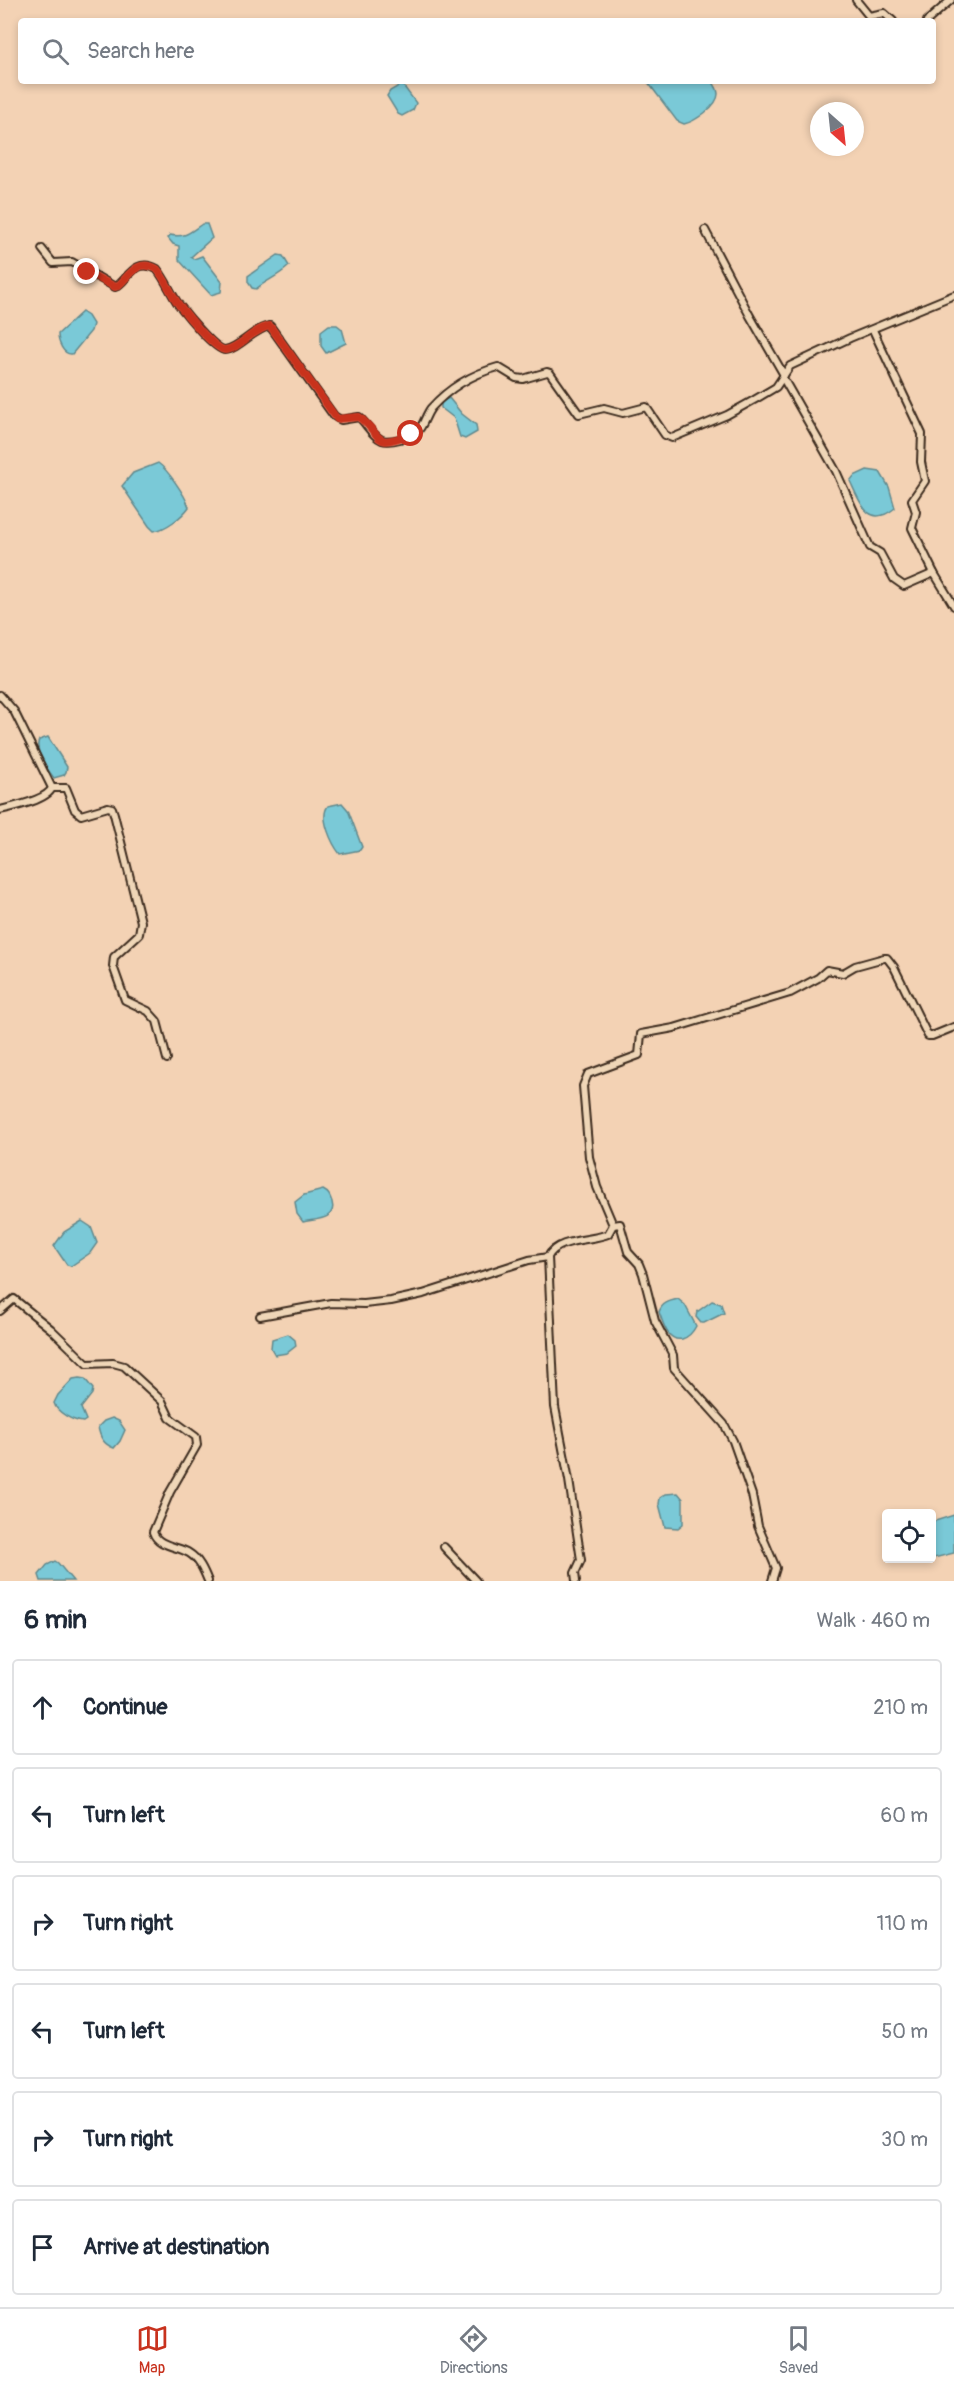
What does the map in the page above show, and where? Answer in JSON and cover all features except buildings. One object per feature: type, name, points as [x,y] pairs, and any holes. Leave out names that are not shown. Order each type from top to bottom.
[{"type":"street","points":[[856,0],[869,16],[884,12],[890,18]]},
{"type":"street","points":[[930,18],[951,0]]},
{"type":"street","points":[[705,230],[836,471],[870,547],[880,553],[894,579],[904,586],[934,573]]},
{"type":"street","points":[[42,249],[54,263],[72,262],[115,287],[120,285],[129,272],[137,268],[157,269],[183,309],[214,345],[222,349],[232,348],[257,331],[270,326],[334,416],[341,420],[359,417],[374,435],[384,441],[391,441],[417,432],[430,410],[455,387],[464,380],[498,367],[523,380],[550,373],[579,414],[604,408],[622,413],[646,407],[665,435],[672,438],[736,410],[776,387],[790,366],[850,338],[954,295]]},
{"type":"street","points":[[873,330],[922,434],[921,462],[926,481],[912,500],[916,512],[912,528],[934,573],[954,606]]},
{"type":"street","points":[[0,695],[14,711],[42,763],[52,788]]},
{"type":"street","points":[[0,810],[23,805],[49,793],[52,788]]},
{"type":"street","points":[[52,788],[66,788],[75,810],[81,815],[108,807],[112,808],[141,922],[139,933],[114,957],[113,966],[125,1000],[148,1011],[156,1021],[166,1059]]},
{"type":"street","points":[[613,1225],[597,1187],[589,1157],[583,1086],[588,1074],[639,1055],[641,1034],[674,1028],[790,993],[818,978],[827,970],[843,973],[855,966],[884,958],[887,958],[894,967],[928,1036],[954,1027]]},
{"type":"street","points":[[613,1225],[620,1224],[628,1252],[639,1264],[655,1321],[672,1355],[674,1368],[724,1424],[734,1441],[752,1495],[758,1526],[776,1568],[772,1581]]},
{"type":"street","points":[[576,1581],[575,1573],[581,1560],[555,1407],[548,1257],[551,1251],[559,1247],[608,1234],[613,1225]]},
{"type":"street","points":[[261,1316],[331,1304],[391,1301],[423,1294],[529,1260],[548,1257]]},
{"type":"street","points":[[0,1311],[14,1299],[51,1329],[87,1364],[113,1363],[124,1366],[162,1401],[170,1418],[196,1437],[197,1445],[171,1492],[153,1532],[158,1540],[193,1557],[201,1566],[208,1581]]},
{"type":"street","points":[[444,1547],[476,1581]]},
{"type":"water","points":[[402,84],[416,103],[413,110],[402,116],[398,114],[387,96],[390,91]]},
{"type":"water","points":[[649,84],[714,84],[718,94],[710,108],[699,117],[684,124],[677,121]]},
{"type":"water","points":[[202,224],[207,224],[212,238],[191,257],[194,259],[202,256],[222,282],[221,292],[211,295],[179,260],[179,246],[173,244],[168,238],[170,235],[187,234]]},
{"type":"water","points":[[278,255],[283,256],[289,266],[256,289],[252,288],[248,282],[248,276]]},
{"type":"water","points":[[82,312],[93,324],[91,331],[72,354],[69,354],[62,347],[58,334]]},
{"type":"water","points":[[329,325],[337,325],[342,329],[346,343],[326,353],[321,346],[321,331]]},
{"type":"water","points":[[449,398],[462,414],[476,425],[477,432],[465,439],[460,437],[454,418],[441,408],[441,402]]},
{"type":"water","points":[[158,463],[176,483],[189,507],[173,522],[154,531],[122,486],[133,473]]},
{"type":"water","points":[[867,470],[880,472],[889,487],[895,508],[886,514],[878,516],[866,511],[850,481],[854,476]]},
{"type":"water","points":[[48,737],[67,767],[64,775],[54,778],[42,760],[38,749],[39,740]]},
{"type":"water","points":[[342,803],[348,810],[362,847],[360,850],[340,854],[330,837],[325,817],[328,806]]},
{"type":"water","points":[[323,1190],[331,1198],[333,1208],[331,1212],[324,1218],[303,1222],[297,1214],[295,1202],[304,1195]]},
{"type":"water","points":[[82,1221],[91,1227],[97,1243],[90,1253],[71,1266],[67,1265],[54,1246],[64,1232]]},
{"type":"water","points":[[678,1299],[685,1305],[696,1326],[687,1337],[682,1339],[669,1334],[659,1312],[666,1303]]},
{"type":"water","points":[[712,1301],[721,1304],[724,1313],[701,1323],[696,1317],[697,1312]]},
{"type":"water","points":[[288,1334],[295,1340],[296,1346],[287,1353],[275,1355],[271,1348],[272,1339]]},
{"type":"water","points":[[73,1379],[85,1379],[93,1389],[92,1394],[81,1408],[86,1420],[83,1422],[66,1416],[58,1410],[54,1403],[58,1395]]},
{"type":"water","points":[[112,1418],[119,1421],[125,1430],[114,1448],[103,1440],[98,1427],[104,1421]]},
{"type":"water","points":[[678,1493],[683,1499],[683,1524],[678,1528],[665,1527],[659,1504],[660,1498],[666,1494]]},
{"type":"water","points":[[954,1515],[954,1553],[936,1558],[936,1521]]},
{"type":"water","points":[[55,1561],[73,1581],[41,1581],[39,1575],[47,1565]]},
{"type":"route","points":[[87,272],[118,287],[129,272],[137,268],[157,269],[178,304],[214,345],[225,350],[232,348],[257,331],[270,326],[337,419],[359,417],[374,435],[384,441],[411,434]]}]
